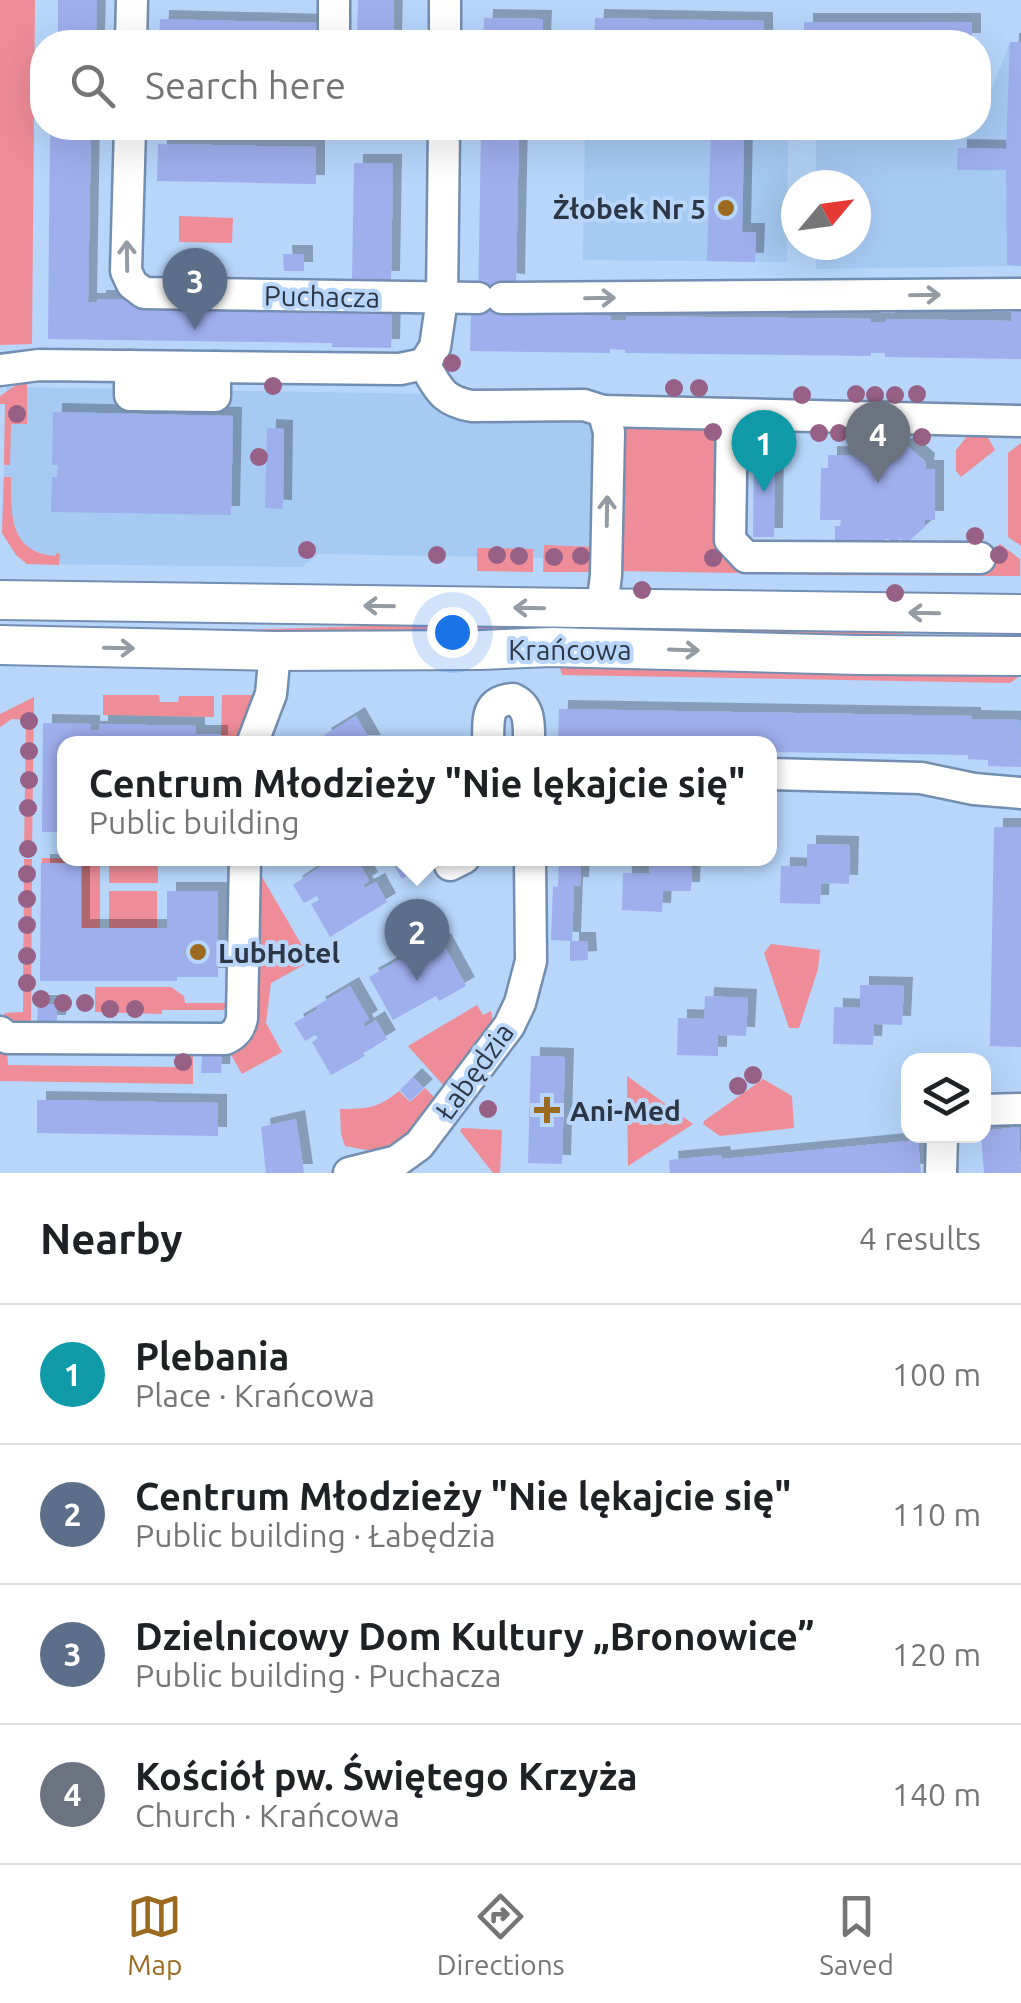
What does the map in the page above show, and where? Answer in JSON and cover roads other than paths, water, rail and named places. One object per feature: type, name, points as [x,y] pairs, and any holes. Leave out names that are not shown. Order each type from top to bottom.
[{"type":"main road","name":"Krańcowa","points":[[9,595],[1021,614]]},
{"type":"main road","name":"Krańcowa","points":[[7,650],[550,647],[1021,656]]},
{"type":"street","points":[[132,0],[132,30]]},
{"type":"street","points":[[334,0],[334,30]]},
{"type":"street","points":[[444,30],[445,0]]},
{"type":"street","name":"Puchacza","points":[[130,140],[126,271],[132,284],[144,294],[442,298]]},
{"type":"street","points":[[7,372],[130,366],[400,369],[424,364],[435,347],[442,298],[444,140]]},
{"type":"street","points":[[442,298],[1021,294]]},
{"type":"street","points":[[424,364],[442,394],[456,403],[472,406],[584,405],[603,411],[1021,420]]},
{"type":"street","name":"Krańcowa","points":[[602,609],[608,432],[603,411]]},
{"type":"street","points":[[732,414],[730,540],[746,557],[980,558]]},
{"type":"street","points":[[255,736],[271,694],[275,651]]},
{"type":"street","points":[[488,736],[489,712],[497,703],[513,698],[526,711],[528,736]]},
{"type":"street","points":[[777,774],[922,778],[985,791],[1021,793]]},
{"type":"street","points":[[0,1032],[7,1038],[225,1040],[232,1036],[241,1026],[242,1018],[245,866]]},
{"type":"street","name":"Łabędzia","points":[[350,1173],[397,1160],[420,1145],[502,1038],[526,986],[531,960],[530,866]]},
{"type":"street","points":[[991,1110],[1021,1109]]},
{"type":"street","points":[[941,1173],[942,1143]]},
{"type":"place","name":"Żłobek Nr 5","points":[[726,208]]},
{"type":"place","name":"Dzielnicowy Dom Kultury „Bronowice”","points":[[195,330]]},
{"type":"place","name":"Kościół pw. Świętego Krzyża","points":[[878,483]]},
{"type":"place","name":"Plebania","points":[[764,492]]},
{"type":"place","name":"LubHotel","points":[[198,952]]},
{"type":"place","name":"Centrum Młodzieży \"Nie lękajcie się\"","points":[[417,981]]},
{"type":"place","name":"Ani-Med","points":[[547,1110]]}]
